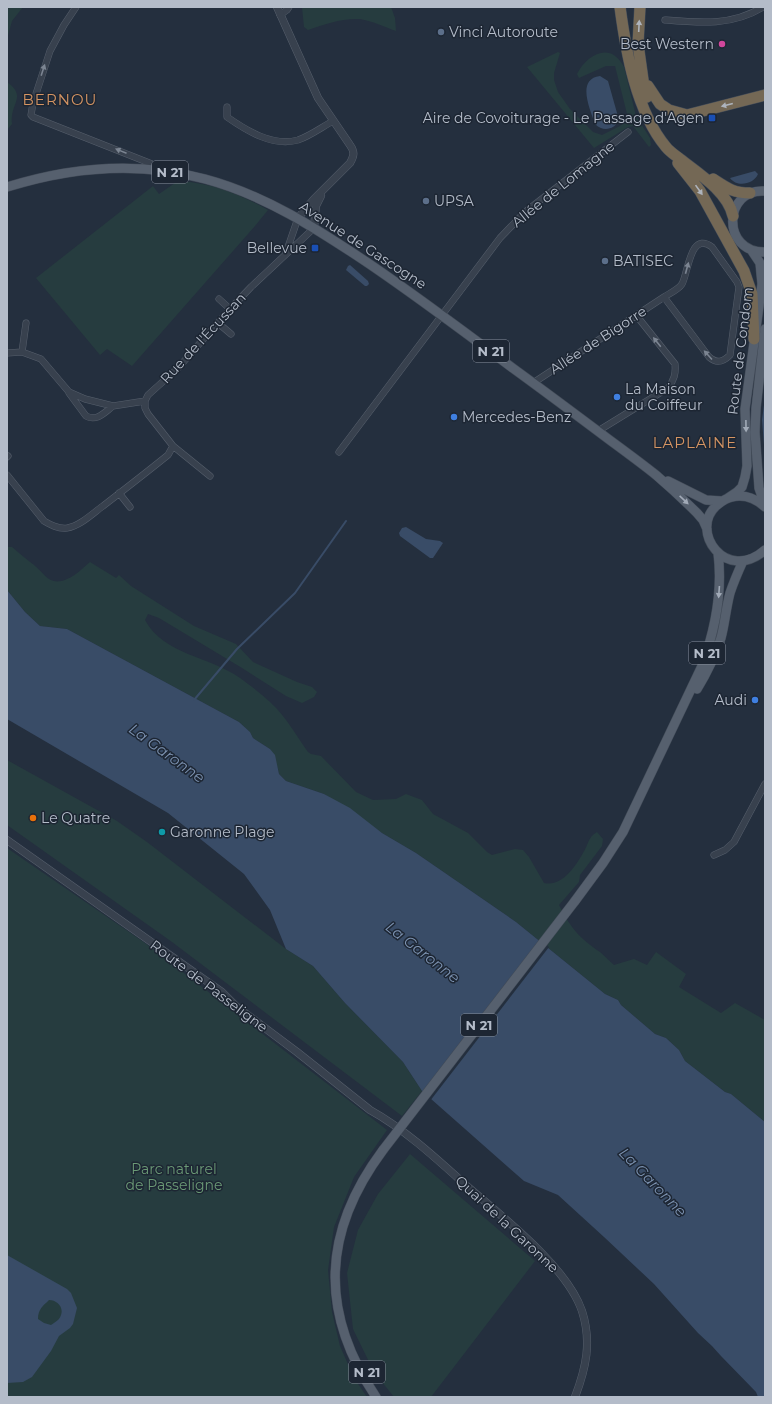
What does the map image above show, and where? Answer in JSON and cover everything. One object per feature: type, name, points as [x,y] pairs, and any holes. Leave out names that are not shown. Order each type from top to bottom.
[{"type":"highway","points":[[620,7],[637,90],[644,110],[666,148],[700,192],[744,271],[752,294],[754,339]]},
{"type":"highway","points":[[640,7],[638,44],[644,88],[651,107],[673,145],[684,157],[731,191],[739,193],[760,190]]},
{"type":"highway","points":[[642,72],[654,97],[660,104],[669,110],[687,115],[765,95]]},
{"type":"highway","points":[[666,148],[718,191],[729,203],[733,216]]},
{"type":"main road","name":"Avenue de Gascogne","points":[[7,187],[30,180],[64,173],[116,168],[153,169],[199,177],[233,187],[272,204],[314,228],[411,292],[656,475],[703,520],[707,529],[708,538],[718,553]]},
{"type":"main road","points":[[760,190],[736,206],[732,224],[736,237],[745,246],[752,251],[765,252]]},
{"type":"main road","name":"Route de Condom","points":[[707,529],[709,518],[714,508],[742,487],[747,466],[745,409],[754,339],[762,294],[760,263],[752,251]]},
{"type":"main road","name":"Route de Condom","points":[[765,329],[756,408],[755,432],[759,488],[765,506]]},
{"type":"main road","name":"Avenue de Gascogne","points":[[656,475],[706,500],[725,499],[739,495],[759,501],[765,506]]},
{"type":"main road","points":[[718,553],[734,561],[743,561],[758,556],[765,550]]},
{"type":"main road","name":"N 21","points":[[577,902],[623,832],[702,666],[709,646],[717,612],[720,572],[718,553]]},
{"type":"main road","name":"N 21","points":[[376,1397],[354,1360],[344,1335],[339,1313],[336,1294],[336,1269],[339,1240],[346,1214],[362,1180],[608,862],[627,832],[689,704],[708,671],[721,637],[730,594],[743,561]]},
{"type":"main road","name":"N 21","points":[[384,1397],[358,1358],[347,1332],[340,1299],[339,1274],[342,1245],[348,1219],[364,1186],[385,1151]]},
{"type":"street","points":[[76,7],[50,51],[31,115],[152,164],[153,169]]},
{"type":"street","points":[[277,7],[318,98],[353,150],[354,156],[350,163],[298,218]]},
{"type":"street","points":[[280,15],[290,7]]},
{"type":"street","points":[[666,20],[714,23],[751,15],[764,7]]},
{"type":"street","points":[[227,107],[227,118],[258,135],[276,141],[297,140],[333,121]]},
{"type":"street","name":"Allée de Lomagne","points":[[339,452],[500,238],[515,221],[628,132]]},
{"type":"street","points":[[314,228],[316,206],[326,187]]},
{"type":"street","name":"Rue de l'Écussan","points":[[285,255],[298,218]]},
{"type":"street","name":"Rue de l'Écussan","points":[[145,401],[148,394],[178,368],[251,287],[314,228]]},
{"type":"street","name":"Allée de Bigorre","points":[[533,383],[636,315],[664,297],[677,289],[682,284],[691,253],[695,248],[704,244],[708,244],[712,247],[737,282],[739,288],[730,354],[725,360],[719,362],[713,361],[709,358],[664,297]]},
{"type":"street","points":[[219,298],[230,309]]},
{"type":"street","points":[[598,432],[668,388],[673,381],[676,371],[675,364],[636,315]]},
{"type":"street","points":[[218,323],[231,334]]},
{"type":"street","points":[[22,352],[26,324]]},
{"type":"street","points":[[7,353],[22,352],[37,356],[44,361],[86,416],[90,418],[97,418],[113,406]]},
{"type":"street","points":[[68,392],[94,402],[113,406],[145,401],[145,408],[148,414],[173,446],[210,476]]},
{"type":"street","points":[[7,475],[44,521],[51,526],[67,528],[76,525],[120,493],[168,455],[173,446]]},
{"type":"street","points":[[120,493],[130,507]]},
{"type":"street","points":[[714,855],[725,850],[734,842],[765,784]]},
{"type":"street","name":"Route de Passeligne","points":[[7,840],[222,992],[237,1007],[334,1080],[370,1110],[408,1136]]},
{"type":"street","name":"Quai de la Garonne","points":[[408,1136],[515,1228],[549,1262],[568,1285],[581,1310],[587,1330],[586,1358],[583,1375],[575,1397]]},
{"type":"green space","points":[[7,7],[23,7],[12,21],[7,39]]},
{"type":"green space","points":[[302,7],[391,7],[395,18],[396,31],[360,19],[340,20],[308,30],[304,27]]},
{"type":"green space","points":[[558,52],[560,53],[554,73],[554,80],[558,92],[570,109],[593,132],[602,135],[620,126],[628,118],[615,66],[606,66],[579,78],[577,74],[587,61],[599,53],[613,54],[619,59],[624,67],[636,116],[650,138],[651,145],[649,147],[633,126],[628,127],[594,148],[527,67]]},
{"type":"green space","points":[[7,82],[13,87],[17,97],[13,111],[12,124],[7,130]]},
{"type":"green space","points":[[181,181],[216,187],[247,199],[268,210],[132,366],[107,349],[100,355],[36,278],[153,186],[159,194],[175,183]]},
{"type":"green space","points":[[7,547],[12,547],[48,578],[56,581],[70,578],[90,562],[116,578],[119,575],[131,586],[194,626],[236,644],[253,662],[297,682],[312,687],[317,692],[314,697],[302,703],[286,696],[159,618],[148,614],[145,620],[153,632],[164,641],[175,648],[228,671],[240,678],[274,705],[308,752],[321,756],[356,792],[373,800],[396,799],[406,794],[422,800],[433,814],[468,833],[492,855],[515,849],[523,850],[529,857],[544,883],[557,882],[567,875],[580,858],[590,839],[597,832],[603,839],[602,846],[580,875],[579,882],[559,905],[563,913],[571,926],[581,937],[614,965],[634,959],[647,965],[656,952],[686,974],[679,987],[721,1013],[735,1003],[765,1020],[765,1122],[731,1094],[725,1092],[685,1061],[679,1050],[666,1038],[655,1034],[621,1005],[618,1000],[605,994],[516,922],[416,853],[382,833],[324,794],[286,781],[279,774],[270,749],[253,738],[250,732],[239,722],[67,629],[40,626],[25,612],[7,590]]},
{"type":"green space","points":[[7,760],[117,821],[147,842],[286,949],[313,966],[345,1003],[403,1062],[422,1091],[402,1116],[172,942],[7,825]]},
{"type":"green space","name":"Parc naturel de Passeligne","points":[[7,848],[145,943],[387,1130],[354,1177],[334,1227],[328,1270],[332,1312],[340,1346],[354,1378],[367,1397],[7,1397]]},
{"type":"green space","points":[[410,1154],[535,1261],[431,1397],[394,1397],[374,1372],[353,1329],[347,1273],[358,1230],[378,1194]]},
{"type":"water","points":[[600,76],[608,81],[619,120],[614,126],[608,129],[598,127],[595,124],[588,103],[588,83],[593,78]]},
{"type":"water","points":[[755,171],[758,174],[756,177],[745,184],[737,183],[730,178]]},
{"type":"water","points":[[350,265],[368,281],[369,284],[367,286],[365,286],[346,270]]},
{"type":"water","points":[[406,527],[426,539],[440,541],[443,543],[433,558],[430,558],[400,536],[399,533],[402,528]]},
{"type":"water","name":"La Garonne","points":[[7,590],[25,612],[40,626],[67,629],[239,722],[250,732],[253,738],[270,749],[275,755],[279,774],[286,781],[324,794],[350,808],[382,833],[416,853],[516,922],[605,994],[618,1000],[621,1005],[655,1034],[666,1038],[679,1050],[685,1061],[725,1092],[731,1094],[765,1122],[765,1397],[758,1397],[756,1392],[698,1333],[654,1284],[558,1195],[524,1181],[422,1091],[403,1062],[345,1003],[313,966],[286,949],[270,910],[244,874],[168,813],[7,719]]},
{"type":"water","points":[[7,1255],[67,1289],[71,1293],[77,1308],[73,1324],[59,1336],[51,1351],[32,1377],[23,1382],[7,1383]],"holes":[[[49,1300],[58,1303],[62,1312],[59,1319],[51,1325],[38,1319],[41,1308]]]},
{"type":"pier","points":[[541,940],[549,947],[430,1101],[422,1094]]},
{"type":"waterway","points":[[765,405],[763,420],[765,445]]},
{"type":"waterway","points":[[194,700],[237,649],[295,593],[346,521]]},
{"type":"place","name":"Vinci Autoroute","points":[[441,32]]},
{"type":"place","name":"Best Western","points":[[722,44]]},
{"type":"place","name":"Aire de Covoiturage - Le Passage d'Agen","points":[[712,118]]},
{"type":"place","name":"UPSA","points":[[426,201]]},
{"type":"place","name":"Bellevue","points":[[315,248]]},
{"type":"place","name":"BATISEC","points":[[605,261]]},
{"type":"place","name":"La Maison du Coiffeur","points":[[617,397]]},
{"type":"place","name":"Mercedes-Benz","points":[[454,417]]},
{"type":"place","name":"Audi","points":[[755,700]]},
{"type":"place","name":"Le Quatre","points":[[33,818]]},
{"type":"place","name":"Garonne Plage","points":[[162,832]]},
{"type":"district","name":"BERNOU","points":[[60,99]]},
{"type":"district","name":"LAPLAINE","points":[[695,442]]}]
